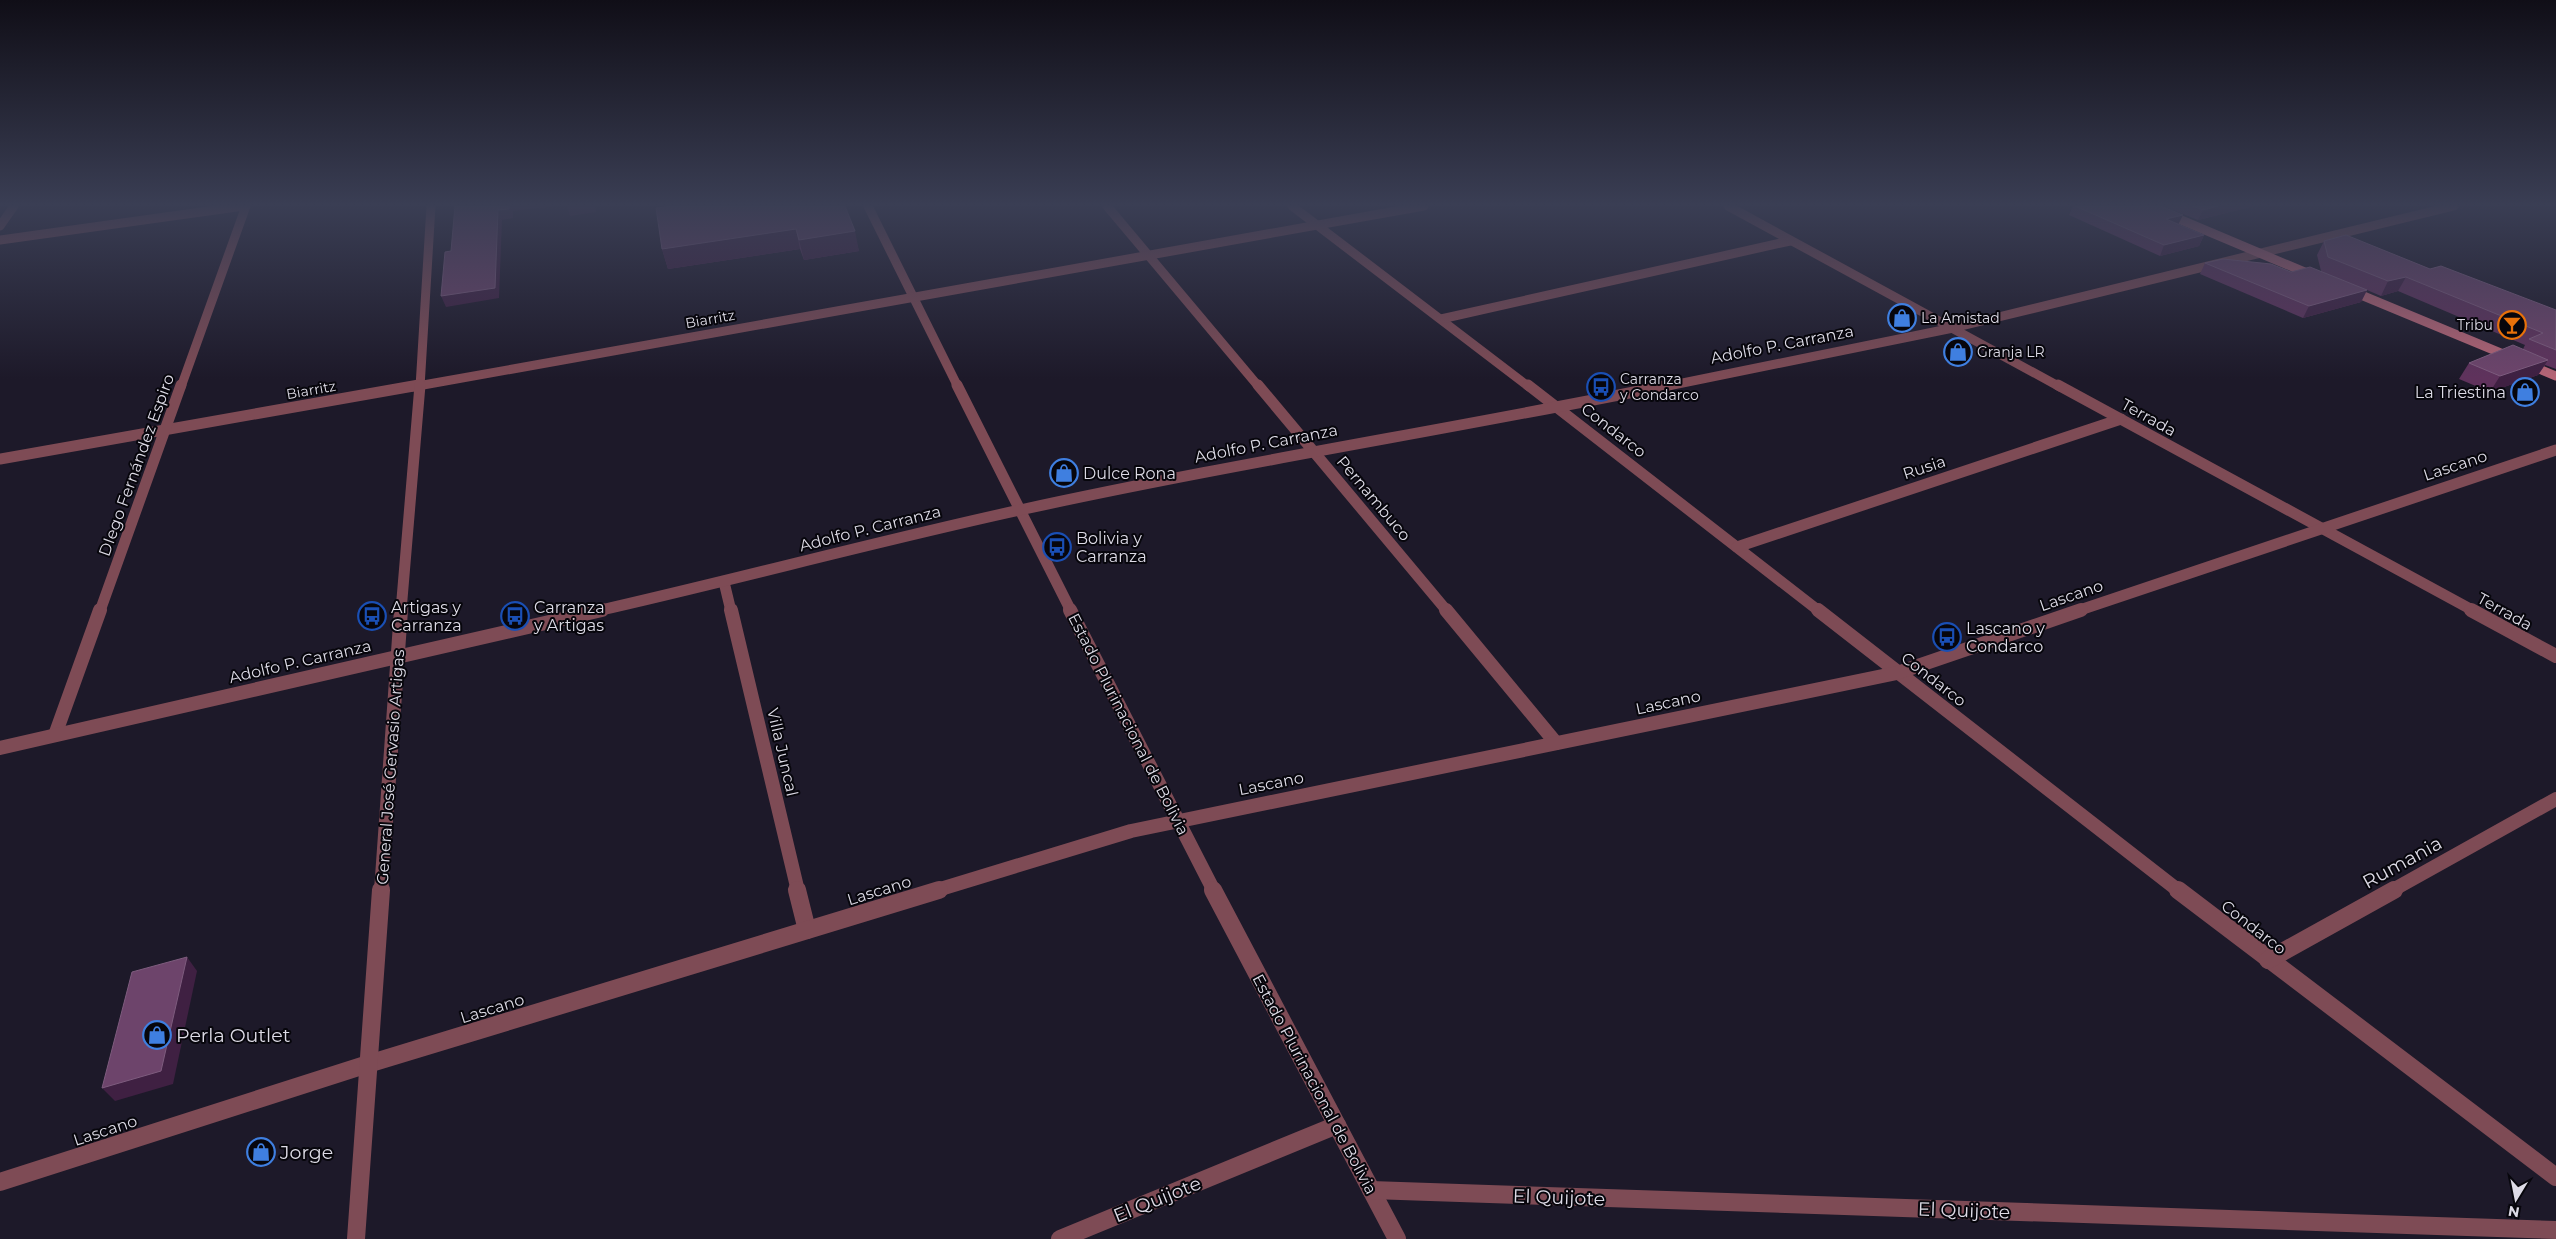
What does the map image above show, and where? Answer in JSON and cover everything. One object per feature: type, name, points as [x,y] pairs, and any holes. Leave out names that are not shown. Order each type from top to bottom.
[{"type":"main road","points":[[2285,264],[2322,279]]},
{"type":"main road","points":[[2341,286],[2556,376]]},
{"type":"street","name":"DIego Fernández Espiro","points":[[55,735],[225,264]]},
{"type":"street","name":"General José Gervasio Artigas","points":[[356,1239],[397,657],[420,385],[427,264]]},
{"type":"street","name":"Estado Plurinacional de Bolivia","points":[[898,264],[1019,510],[1177,820],[1397,1239]]},
{"type":"street","name":"Biarritz","points":[[0,459],[1108,264]]},
{"type":"street","name":"Pernambuco","points":[[1154,264],[1314,451],[1556,743]]},
{"type":"street","name":"Condarco","points":[[1368,264],[1737,547],[2268,960],[2556,1177]]},
{"type":"street","points":[[1441,319],[1688,264]]},
{"type":"street","name":"Terrada","points":[[1833,264],[2556,656]]},
{"type":"street","name":"Adolfo P. Carranza","points":[[0,748],[724,582],[1019,510],[1314,451],[1556,408],[1953,328],[2215,264]]},
{"type":"street","name":"Rusia","points":[[1737,547],[2121,419]]},
{"type":"street","name":"Lascano","points":[[0,1182],[368,1064],[1131,831],[1897,673],[2320,528],[2556,450]]},
{"type":"street","name":"Villa Juncal","points":[[724,582],[807,930]]},
{"type":"street","name":"Rumania","points":[[2268,960],[2556,799]]},
{"type":"street","name":"El Quijote","points":[[1060,1239],[1337,1125]]},
{"type":"street","name":"El Quijote","points":[[1371,1190],[2556,1230]]},
{"type":"building","points":[[444,264],[496,264],[495,288],[441,296]]},
{"type":"building","points":[[2207,264],[2269,264],[2291,272],[2310,267],[2367,290],[2309,306]]},
{"type":"building","points":[[2345,264],[2417,264],[2430,269],[2441,266],[2556,310],[2556,350],[2529,339],[2543,333],[2406,277],[2388,281]]},
{"type":"building","points":[[2513,345],[2548,360],[2500,376],[2469,363]]},
{"type":"building","name":"Perla Outlet","points":[[187,957],[161,1071],[102,1088],[132,972]]},
{"type":"place","name":"La Amistad","points":[[1902,318]]},
{"type":"place","name":"Tribu","points":[[2512,325]]},
{"type":"place","name":"Granja LR","points":[[1958,352]]},
{"type":"place","name":"Carranza y Condarco","points":[[1601,387]]},
{"type":"place","name":"La Triestina","points":[[2525,392]]},
{"type":"place","name":"Dulce Rona","points":[[1064,473]]},
{"type":"place","name":"Bolivia y Carranza","points":[[1057,547]]},
{"type":"place","name":"Artigas y Carranza","points":[[372,616]]},
{"type":"place","name":"Carranza y Artigas","points":[[515,616]]},
{"type":"place","name":"Lascano y Condarco","points":[[1947,637]]},
{"type":"place","name":"Perla Outlet","points":[[157,1035]]},
{"type":"place","name":"Jorge","points":[[261,1152]]}]
